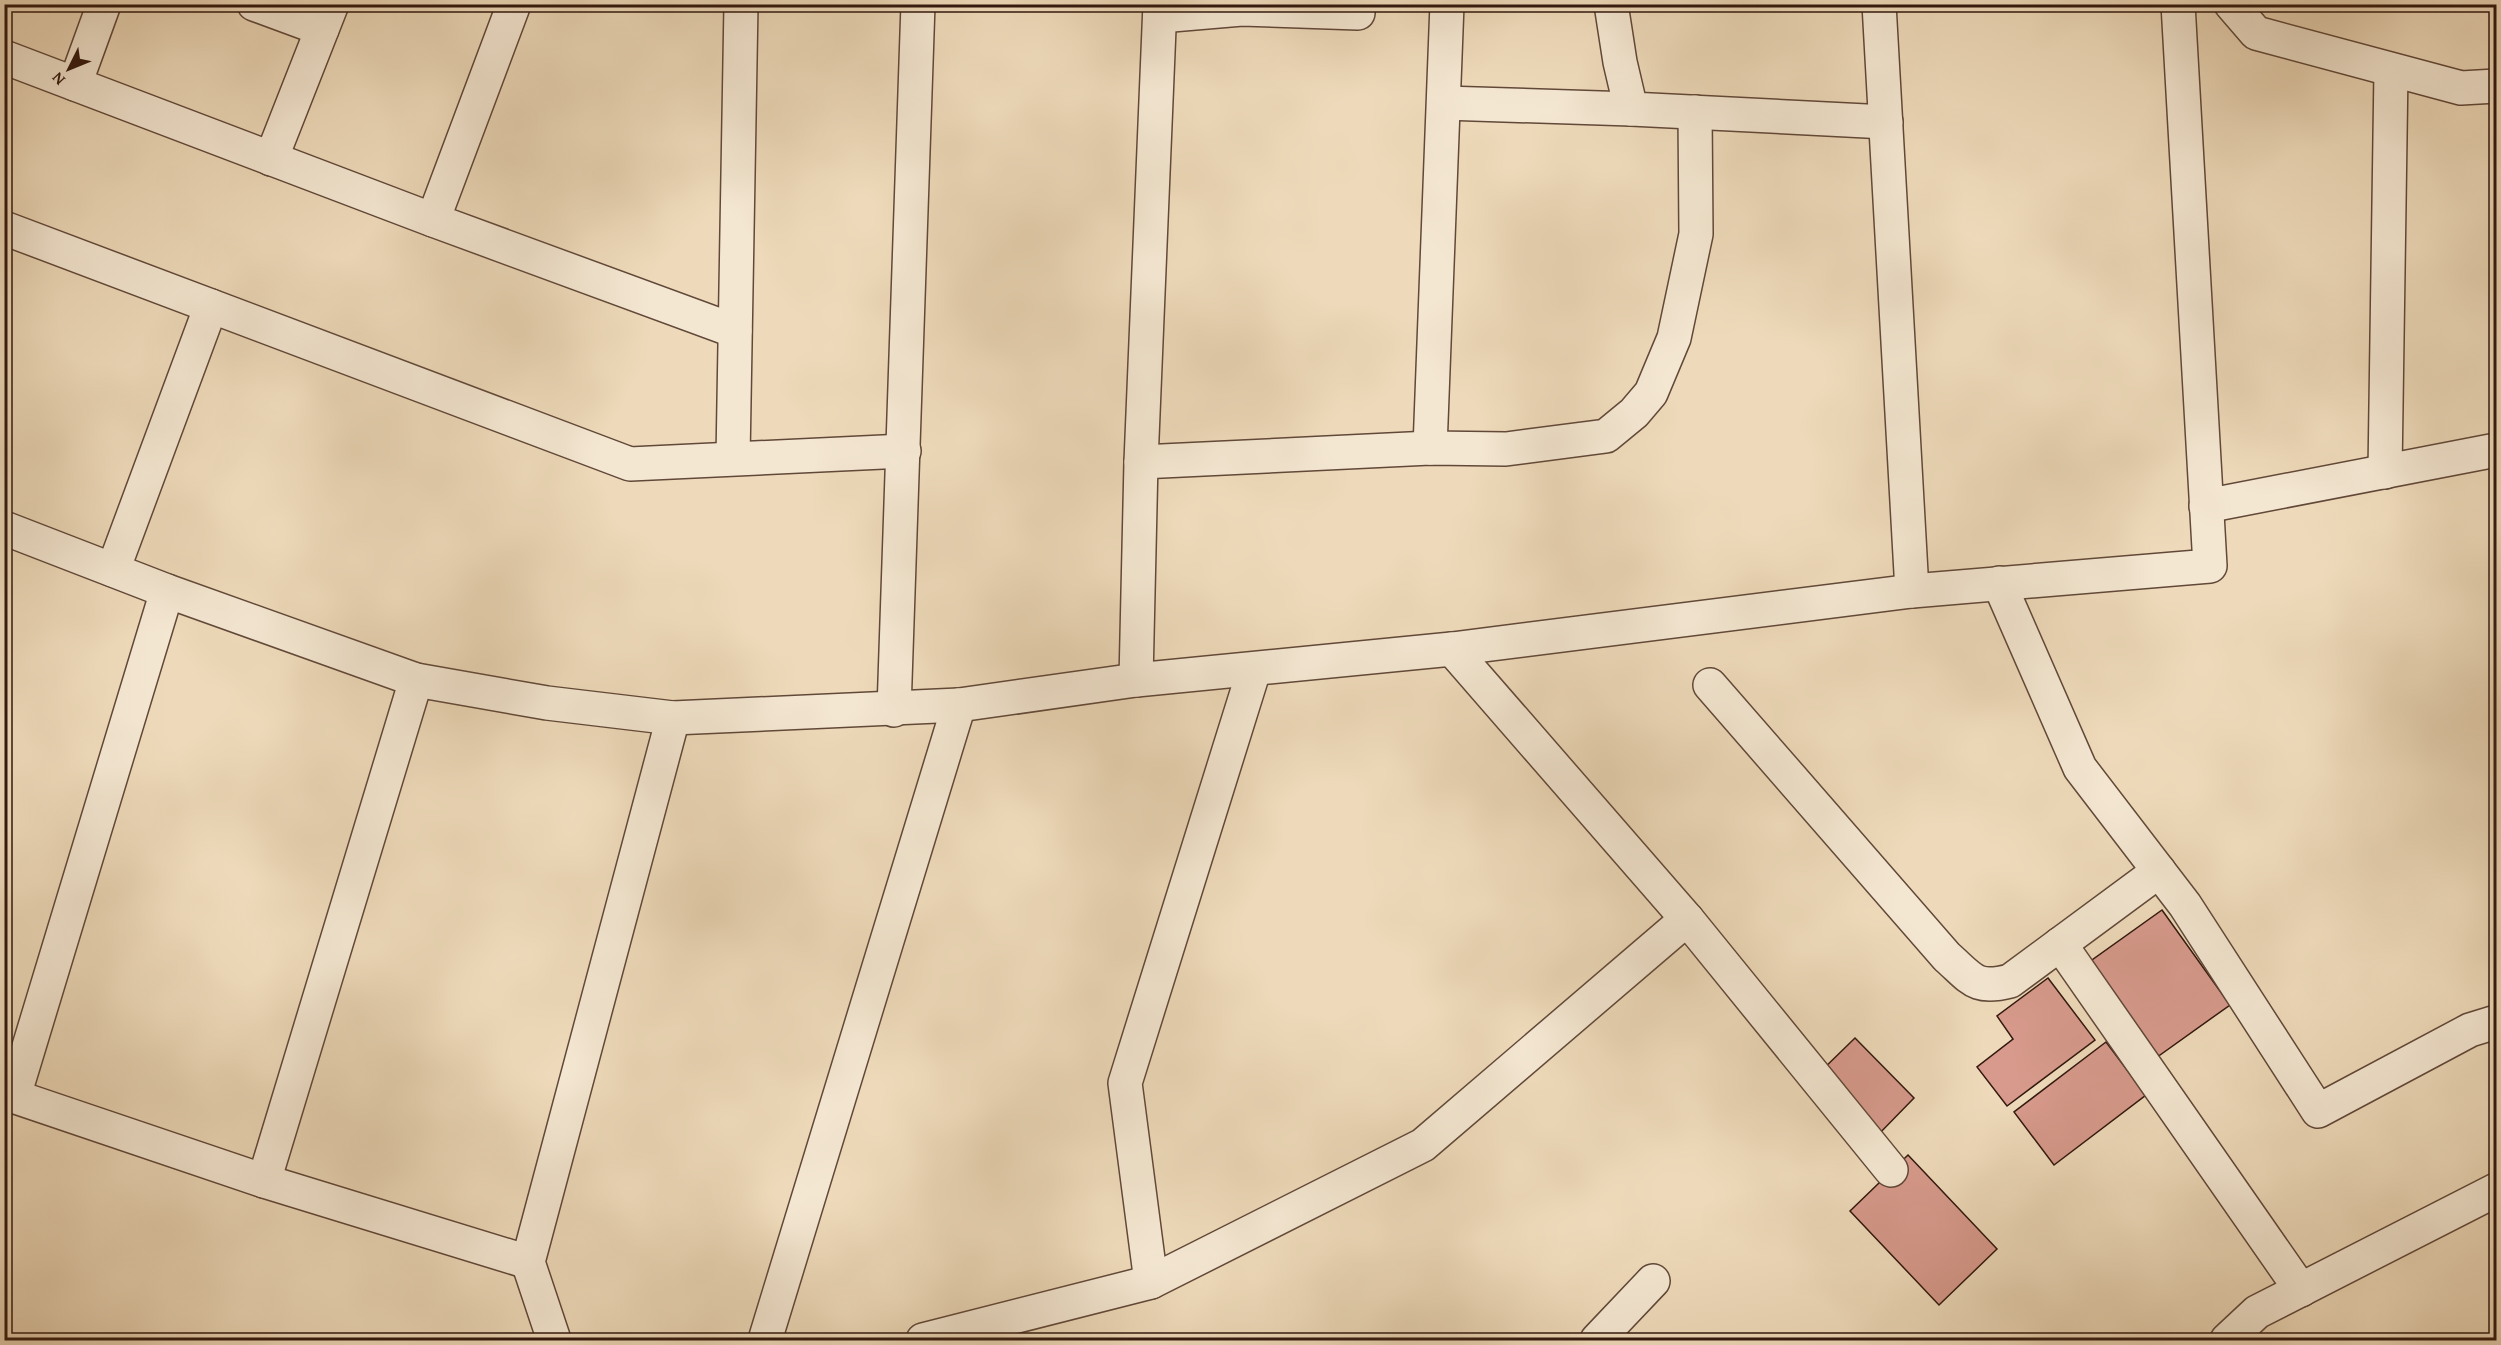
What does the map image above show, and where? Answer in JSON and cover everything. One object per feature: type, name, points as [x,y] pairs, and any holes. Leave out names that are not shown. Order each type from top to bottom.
[{"type":"street","points":[[75,84],[104,4]]},
{"type":"street","points":[[254,4],[327,17],[272,159]]},
{"type":"street","points":[[433,220],[514,4]]},
{"type":"street","points":[[733,458],[741,4]]},
{"type":"street","points":[[894,710],[918,4]]},
{"type":"street","points":[[1430,448],[1447,4]]},
{"type":"street","points":[[1611,4],[1620,62],[1631,109]]},
{"type":"street","points":[[1879,4],[1912,591]]},
{"type":"street","points":[[4,528],[167,591],[416,680],[548,703],[673,718],[894,710],[959,705],[1136,680],[1452,649],[1912,591],[2210,566],[2178,4]]},
{"type":"street","points":[[2232,4],[2256,33],[2461,88],[2496,86]]},
{"type":"street","points":[[1136,680],[1141,462],[1160,10],[1242,9],[1358,13]]},
{"type":"street","points":[[4,57],[433,220],[735,331]]},
{"type":"street","points":[[2385,472],[2391,70]]},
{"type":"street","points":[[1443,104],[1631,109],[1886,122]]},
{"type":"street","points":[[1141,462],[1430,448],[1506,449],[1606,436],[1634,414],[1651,393],[1674,338],[1696,234],[1695,112]]},
{"type":"street","points":[[4,228],[630,464],[904,451]]},
{"type":"street","points":[[113,570],[211,306]]},
{"type":"street","points":[[2206,506],[2496,450]]},
{"type":"street","points":[[1999,583],[2080,768],[2185,905],[2318,1111],[2470,1030],[2496,1022]]},
{"type":"street","points":[[167,591],[9,1095],[264,1181],[528,1262]]},
{"type":"street","points":[[1452,649],[1687,919],[1891,1170]]},
{"type":"street","points":[[1151,1282],[1125,1083],[1254,670]]},
{"type":"street","points":[[264,1181],[416,680]]},
{"type":"street","points":[[1710,685],[1947,957],[1975,982],[1990,986],[2010,981],[2158,871]]},
{"type":"street","points":[[765,1341],[959,705]]},
{"type":"street","points":[[554,1341],[528,1262],[673,718]]},
{"type":"street","points":[[923,1341],[1151,1282],[1423,1145],[1687,919]]},
{"type":"street","points":[[2060,944],[2301,1290]]},
{"type":"street","points":[[2226,1341],[2257,1312],[2496,1190]]},
{"type":"street","points":[[1597,1341],[1653,1281]]},
{"type":"building","points":[[2162,910],[2230,1005],[2153,1060],[2085,965]]},
{"type":"building","points":[[2048,978],[2095,1040],[2007,1106],[1977,1067],[2013,1039],[1997,1016]]},
{"type":"building","points":[[1855,1038],[1914,1098],[1876,1137],[1816,1076]]},
{"type":"building","points":[[2106,1042],[2146,1095],[2054,1165],[2014,1112]]},
{"type":"building","points":[[1908,1155],[1997,1249],[1939,1305],[1850,1211]]}]
